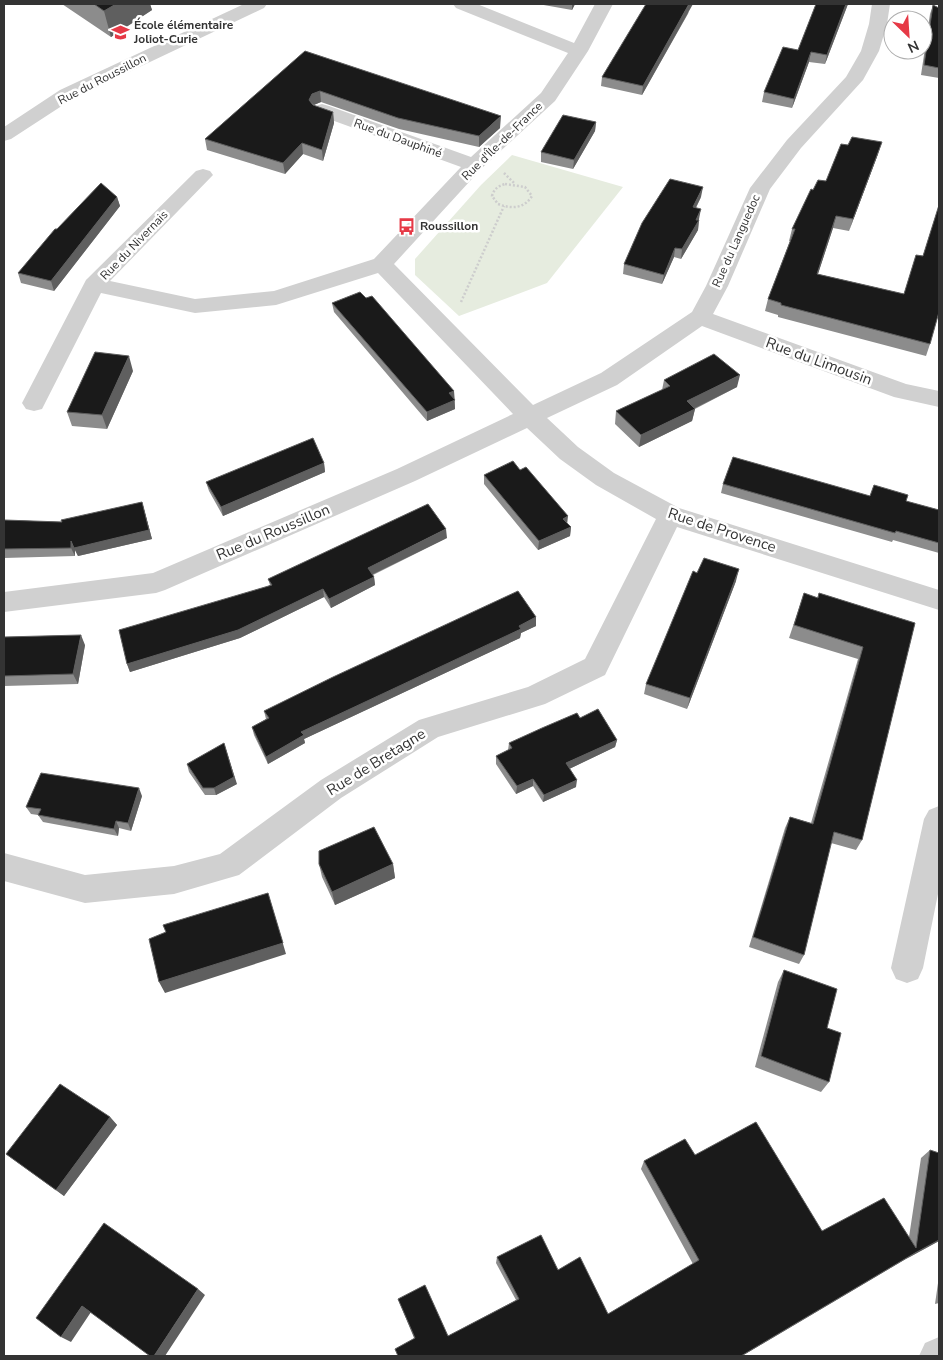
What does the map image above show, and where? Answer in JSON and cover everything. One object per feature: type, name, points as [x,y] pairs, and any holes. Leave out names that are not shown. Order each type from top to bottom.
[{"type":"street","name":"Rue du Roussillon","points":[[4,135],[67,94],[258,4]]},
{"type":"street","points":[[462,4],[579,51]]},
{"type":"street","name":"Rue d'Île-de-France","points":[[382,264],[474,165],[548,97],[579,51],[604,4]]},
{"type":"street","name":"Rue du Languedoc","points":[[529,416],[609,380],[700,317],[717,286],[760,188],[794,144],[854,80],[870,51],[878,24],[880,4]]},
{"type":"street","name":"Rue du Dauphiné","points":[[322,110],[474,165]]},
{"type":"street","name":"Rue du Nivernais","points":[[34,403],[94,285],[202,175]]},
{"type":"street","points":[[94,285],[195,306],[276,298],[382,264]]},
{"type":"street","name":"Rue de Provence","points":[[382,264],[529,416],[569,453],[605,478],[670,515],[939,600]]},
{"type":"street","name":"Rue du Limousin","points":[[700,317],[902,391],[939,399]]},
{"type":"street","name":"Rue du Roussillon","points":[[4,602],[156,582],[406,475],[529,416]]},
{"type":"street","name":"Rue de Bretagne","points":[[4,867],[84,889],[174,880],[228,865],[332,788],[430,728],[535,696],[594,667],[670,515]]},
{"type":"street","points":[[907,968],[939,819]]},
{"type":"path","points":[[518,184],[528,188],[531,192],[532,196],[527,203],[516,207],[504,206],[498,204],[492,196],[495,189],[500,186],[518,184]]},
{"type":"path","points":[[439,323],[460,304],[504,206]]},
{"type":"shaded area","points":[[512,155],[623,187],[547,283],[459,316],[415,275],[415,259],[481,185]]},
{"type":"building","points":[[94,4],[116,4],[104,11]]},
{"type":"building","points":[[646,4],[689,4],[643,86],[602,77]]},
{"type":"building","points":[[816,4],[846,4],[827,55],[811,52],[794,99],[764,92],[783,47],[798,50]]},
{"type":"building","points":[[933,5],[939,8],[939,68],[924,65],[925,60],[933,60]]},
{"type":"building","points":[[305,51],[501,116],[479,136],[398,118],[320,91],[312,94],[309,100],[313,105],[333,112],[322,150],[302,143],[283,163],[205,139]]},
{"type":"building","points":[[563,115],[596,122],[574,160],[541,152]]},
{"type":"building","points":[[852,137],[882,142],[853,219],[836,216],[817,274],[904,294],[916,255],[923,256],[939,205],[939,312],[930,344],[781,305],[781,303],[768,299],[795,229],[792,229],[811,189],[813,190],[818,180],[826,181],[841,144],[848,145]]},
{"type":"building","points":[[670,179],[703,187],[693,207],[701,209],[696,220],[699,220],[682,249],[675,248],[664,275],[624,264],[642,223]]},
{"type":"building","points":[[101,183],[117,197],[51,281],[18,273],[55,229]]},
{"type":"building","points":[[360,292],[366,298],[372,296],[454,391],[449,393],[455,400],[427,412],[332,303]]},
{"type":"building","points":[[95,352],[129,356],[102,415],[67,412]]},
{"type":"building","points":[[714,354],[740,375],[687,401],[695,409],[641,435],[616,411],[670,386],[664,380]]},
{"type":"building","points":[[313,438],[324,463],[221,507],[206,482]]},
{"type":"building","points":[[733,457],[870,496],[874,485],[908,495],[906,501],[939,510],[939,543],[896,531],[895,533],[723,484]]},
{"type":"building","points":[[513,461],[520,470],[526,467],[568,516],[563,519],[571,527],[539,541],[484,475]]},
{"type":"building","points":[[142,502],[149,530],[74,548],[71,541],[71,548],[4,549],[4,520],[62,522],[61,520]]},
{"type":"building","points":[[428,504],[446,529],[368,568],[374,577],[329,599],[323,589],[238,630],[127,664],[119,630],[272,585],[268,579]]},
{"type":"building","points":[[704,558],[739,569],[690,698],[646,684],[693,571],[697,573]]},
{"type":"building","points":[[518,591],[536,617],[519,626],[521,629],[301,732],[304,735],[266,757],[252,727],[269,718],[264,711]]},
{"type":"building","points":[[804,593],[818,598],[819,593],[915,623],[862,840],[834,832],[804,955],[753,937],[790,817],[813,824],[863,647],[794,625]]},
{"type":"building","points":[[81,635],[73,674],[4,676],[4,637]]},
{"type":"building","points":[[598,709],[617,740],[566,763],[577,780],[544,795],[533,779],[517,786],[496,756],[512,748],[509,743],[577,713],[580,718]]},
{"type":"building","points":[[224,743],[234,777],[214,788],[203,788],[187,764]]},
{"type":"building","points":[[41,773],[139,788],[128,823],[116,821],[114,829],[38,815],[41,809],[26,807]]},
{"type":"building","points":[[374,827],[393,864],[332,892],[319,864],[319,851]]},
{"type":"building","points":[[268,893],[283,943],[159,982],[149,939],[166,932],[163,925]]},
{"type":"building","points":[[784,970],[837,989],[827,1028],[841,1033],[829,1082],[761,1056]]},
{"type":"building","points":[[60,1084],[110,1117],[56,1190],[6,1154]]},
{"type":"building","points":[[756,1122],[822,1231],[884,1198],[916,1248],[930,1150],[939,1153],[939,1240],[741,1356],[398,1356],[395,1349],[415,1338],[398,1299],[425,1285],[448,1336],[519,1299],[497,1257],[541,1235],[558,1270],[580,1257],[608,1314],[699,1260],[644,1161],[685,1139],[695,1155]]},
{"type":"building","points":[[104,1223],[198,1289],[154,1356],[150,1356],[82,1306],[61,1337],[36,1318]]},
{"type":"place","name":"École élémentaire Joliot-Curie","points":[[120,32]]},
{"type":"place","name":"Roussillon","points":[[406,226]]}]
